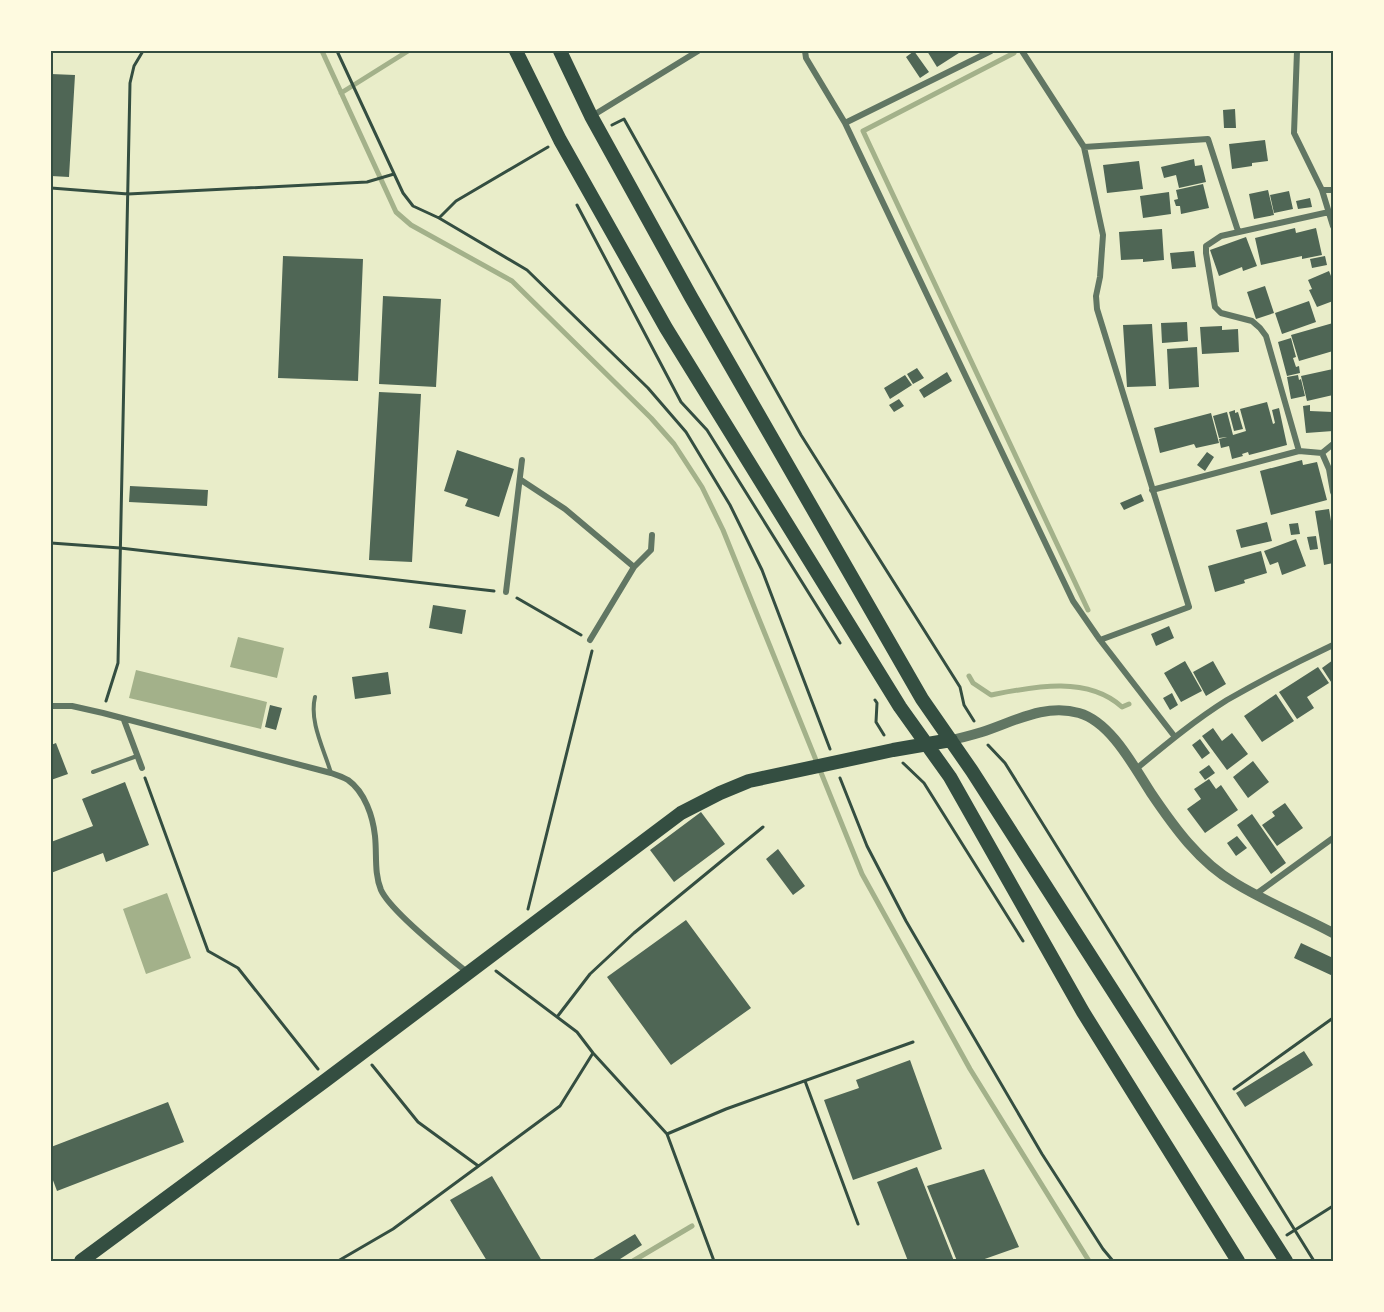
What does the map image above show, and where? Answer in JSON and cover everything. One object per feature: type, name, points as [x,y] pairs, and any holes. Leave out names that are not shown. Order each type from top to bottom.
[{"type":"main road","points":[[516,51],[560,140],[666,328],[824,586],[925,743],[950,777],[1083,1012],[1238,1261]]},
{"type":"main road","points":[[560,51],[597,112],[692,297],[910,679],[1286,1261]]},
{"type":"main road","points":[[81,1261],[681,813],[748,781],[925,743],[951,740]]},
{"type":"street","points":[[597,112],[698,51]]},
{"type":"street","points":[[805,51],[806,58],[845,123],[1073,601],[1175,737]]},
{"type":"street","points":[[845,123],[992,51]]},
{"type":"street","points":[[1022,51],[1084,147],[1103,235],[1100,278],[1096,296],[1097,309],[1189,607],[1100,640]]},
{"type":"street","points":[[1297,51],[1294,133],[1322,190],[1333,226]]},
{"type":"street","points":[[1084,147],[1208,139],[1238,231]]},
{"type":"street","points":[[1322,190],[1333,190]]},
{"type":"street","points":[[1299,451],[1266,336],[1252,321],[1221,314],[1215,307],[1206,246],[1221,236],[1238,231],[1329,212]]},
{"type":"street","points":[[1152,490],[1299,451],[1322,453],[1333,444]]},
{"type":"street","points":[[1322,453],[1329,469],[1333,492]]},
{"type":"street","points":[[506,592],[522,460]]},
{"type":"street","points":[[521,480],[565,509],[634,567]]},
{"type":"street","points":[[590,640],[634,567],[651,550],[652,535]]},
{"type":"street","points":[[1135,770],[1175,737],[1226,701],[1282,669],[1333,645]]},
{"type":"street","points":[[51,706],[72,706],[103,713],[331,773],[347,780],[357,788],[369,808],[375,835],[376,874],[382,892],[396,911],[467,972]]},
{"type":"street","points":[[951,740],[1033,713],[1057,710],[1078,712],[1097,721],[1118,744],[1177,830],[1202,857],[1235,883],[1333,933]]},
{"type":"street","points":[[124,720],[141,768]]},
{"type":"street","points":[[1256,894],[1333,837]]},
{"type":"lane","points":[[315,697],[313,705],[316,727],[331,773]]},
{"type":"lane","points":[[93,772],[137,756]]},
{"type":"path","points":[[103,713],[118,663],[131,73],[143,51]]},
{"type":"path","points":[[337,51],[393,174],[413,206],[439,218],[527,270],[648,388],[686,432],[730,505],[762,570],[828,765],[867,846],[906,921],[1042,1154],[1113,1261]]},
{"type":"path","points":[[597,112],[612,125],[624,119],[801,435],[960,687],[964,705],[992,750],[1005,763],[1314,1261]]},
{"type":"path","points":[[439,218],[456,201],[560,140]]},
{"type":"path","points":[[51,188],[128,194],[369,182],[393,174]]},
{"type":"path","points":[[51,543],[120,548],[506,592],[590,640],[592,650],[528,908],[533,923]]},
{"type":"path","points":[[141,768],[208,951],[238,968],[326,1080]]},
{"type":"path","points":[[557,1017],[590,974],[634,933],[763,827]]},
{"type":"path","points":[[483,962],[577,1032],[593,1053],[668,1134],[714,1261]]},
{"type":"path","points":[[1234,1089],[1333,1018]]},
{"type":"path","points":[[668,1134],[726,1109],[914,1041]]},
{"type":"path","points":[[338,1261],[393,1229],[560,1106],[593,1053]]},
{"type":"path","points":[[360,1054],[372,1065],[418,1122],[478,1165]]},
{"type":"path","points":[[805,1081],[858,1224]]},
{"type":"path","points":[[1275,1243],[1333,1206]]},
{"type":"shaded area","points":[[238,637],[284,648],[277,678],[230,667]]},
{"type":"shaded area","points":[[136,670],[267,702],[261,729],[129,698]]},
{"type":"shaded area","points":[[167,893],[191,958],[146,974],[123,909]]},
{"type":"building","points":[[914,51],[929,72],[920,78],[906,57]]},
{"type":"building","points":[[927,51],[962,51],[937,67]]},
{"type":"building","points":[[51,74],[75,75],[69,177],[51,176]]},
{"type":"building","points":[[1235,109],[1236,128],[1224,128],[1223,110]]},
{"type":"building","points":[[1265,140],[1268,161],[1232,169],[1229,144]]},
{"type":"building","points":[[1194,159],[1195,166],[1202,165],[1206,182],[1179,188],[1176,175],[1164,178],[1161,167]]},
{"type":"building","points":[[1139,161],[1143,189],[1107,193],[1103,165]]},
{"type":"building","points":[[1203,184],[1209,208],[1181,214],[1180,206],[1176,206],[1174,200],[1178,199],[1176,190]]},
{"type":"building","points":[[1268,190],[1274,215],[1254,219],[1249,194]]},
{"type":"building","points":[[1289,191],[1293,209],[1274,213],[1270,195]]},
{"type":"building","points":[[1169,192],[1171,214],[1143,218],[1140,196]]},
{"type":"building","points":[[1310,198],[1312,207],[1298,209],[1296,201]]},
{"type":"building","points":[[1295,228],[1296,233],[1316,228],[1322,255],[1302,259],[1302,256],[1261,265],[1255,238]]},
{"type":"building","points":[[1162,229],[1164,260],[1143,262],[1143,259],[1121,260],[1119,232]]},
{"type":"building","points":[[1246,237],[1257,266],[1243,271],[1242,267],[1219,276],[1210,250]]},
{"type":"building","points":[[1194,251],[1196,267],[1172,269],[1170,253]]},
{"type":"building","points":[[283,256],[363,259],[358,381],[278,378]]},
{"type":"building","points":[[1325,256],[1327,265],[1312,268],[1310,259]]},
{"type":"building","points":[[1329,271],[1333,281],[1333,301],[1317,307],[1309,290],[1312,289],[1308,280]]},
{"type":"building","points":[[1265,286],[1274,313],[1256,319],[1247,292]]},
{"type":"building","points":[[383,296],[441,299],[436,387],[379,384]]},
{"type":"building","points":[[1309,301],[1316,322],[1282,334],[1275,313]]},
{"type":"building","points":[[1187,322],[1188,341],[1162,343],[1161,323]]},
{"type":"building","points":[[1333,323],[1333,351],[1299,361],[1291,335]]},
{"type":"building","points":[[1152,324],[1156,386],[1127,387],[1123,325]]},
{"type":"building","points":[[1222,326],[1222,330],[1238,329],[1239,352],[1202,354],[1200,327]]},
{"type":"building","points":[[1291,338],[1296,357],[1293,358],[1296,367],[1299,366],[1300,373],[1287,376],[1278,342]]},
{"type":"building","points":[[1197,347],[1199,387],[1169,389],[1167,349]]},
{"type":"building","points":[[917,368],[924,378],[913,384],[907,374]]},
{"type":"building","points":[[1333,369],[1333,395],[1307,401],[1301,376]]},
{"type":"building","points":[[947,372],[952,381],[924,398],[919,390]]},
{"type":"building","points":[[905,375],[912,385],[890,399],[884,388]]},
{"type":"building","points":[[1298,375],[1305,396],[1291,399],[1287,377]]},
{"type":"building","points":[[379,392],[421,394],[412,562],[369,560]]},
{"type":"building","points":[[899,399],[904,406],[894,412],[889,405]]},
{"type":"building","points":[[1267,402],[1273,424],[1275,423],[1272,410],[1279,408],[1287,445],[1249,455],[1248,452],[1232,459],[1229,446],[1221,448],[1219,439],[1227,437],[1219,438],[1213,416],[1227,412],[1233,435],[1246,431],[1240,409]]},
{"type":"building","points":[[1310,405],[1310,411],[1333,412],[1333,431],[1306,433],[1303,406]]},
{"type":"building","points":[[1235,410],[1235,413],[1238,412],[1243,429],[1234,431],[1229,412]]},
{"type":"building","points":[[1211,413],[1219,443],[1196,448],[1194,444],[1160,453],[1154,428]]},
{"type":"building","points":[[457,450],[514,469],[499,517],[465,506],[468,499],[444,491]]},
{"type":"building","points":[[1207,452],[1214,457],[1205,471],[1197,465]]},
{"type":"building","points":[[1302,460],[1303,465],[1317,462],[1327,500],[1271,515],[1260,471]]},
{"type":"building","points":[[130,486],[208,490],[207,506],[129,502]]},
{"type":"building","points":[[1141,494],[1144,501],[1124,510],[1120,503]]},
{"type":"building","points":[[1329,509],[1333,533],[1333,563],[1324,565],[1315,511]]},
{"type":"building","points":[[1267,522],[1272,541],[1241,548],[1236,530]]},
{"type":"building","points":[[1298,523],[1300,534],[1291,535],[1289,524]]},
{"type":"building","points":[[1316,536],[1318,549],[1310,550],[1307,537]]},
{"type":"building","points":[[1296,539],[1306,566],[1282,575],[1278,562],[1270,565],[1264,551]]},
{"type":"building","points":[[1261,551],[1267,573],[1244,580],[1245,583],[1215,592],[1208,566]]},
{"type":"building","points":[[433,605],[466,610],[462,634],[429,628]]},
{"type":"building","points":[[1169,626],[1174,638],[1156,646],[1151,634]]},
{"type":"building","points":[[1333,660],[1333,685],[1322,668]]},
{"type":"building","points":[[1185,661],[1202,691],[1181,702],[1164,673]]},
{"type":"building","points":[[1213,661],[1226,684],[1206,696],[1193,672]]},
{"type":"building","points":[[1318,667],[1329,683],[1307,697],[1314,708],[1297,719],[1279,692]]},
{"type":"building","points":[[388,672],[391,694],[355,699],[352,677]]},
{"type":"building","points":[[1172,693],[1178,705],[1170,710],[1163,698]]},
{"type":"building","points":[[1276,694],[1294,721],[1262,742],[1244,716]]},
{"type":"building","points":[[270,705],[282,708],[276,730],[265,727]]},
{"type":"building","points":[[1213,728],[1222,741],[1232,733],[1248,754],[1227,770],[1202,736]]},
{"type":"building","points":[[1200,739],[1210,753],[1202,759],[1192,745]]},
{"type":"building","points":[[56,743],[68,774],[51,780],[51,745]]},
{"type":"building","points":[[1253,761],[1269,782],[1248,798],[1233,777]]},
{"type":"building","points":[[1209,765],[1215,773],[1205,780],[1199,772]]},
{"type":"building","points":[[1209,779],[1216,789],[1221,785],[1238,810],[1205,833],[1187,809],[1201,799],[1194,789]]},
{"type":"building","points":[[125,782],[149,845],[106,862],[103,853],[51,873],[51,842],[93,826],[82,799]]},
{"type":"building","points":[[1285,803],[1303,828],[1277,846],[1262,825],[1275,816],[1272,812]]},
{"type":"building","points":[[701,812],[725,844],[674,882],[650,850]]},
{"type":"building","points":[[1252,814],[1286,863],[1271,874],[1237,825]]},
{"type":"building","points":[[1237,836],[1247,848],[1236,856],[1227,843]]},
{"type":"building","points":[[778,849],[805,886],[793,895],[766,859]]},
{"type":"building","points":[[686,920],[751,1008],[671,1065],[607,977]]},
{"type":"building","points":[[1301,943],[1333,958],[1333,976],[1294,958]]},
{"type":"building","points":[[1304,1051],[1313,1065],[1245,1107],[1236,1093]]},
{"type":"building","points":[[910,1060],[942,1149],[853,1180],[824,1100],[859,1088],[856,1080]]},
{"type":"building","points":[[168,1102],[184,1142],[57,1191],[51,1175],[51,1147]]},
{"type":"building","points":[[917,1167],[954,1261],[908,1261],[877,1182]]},
{"type":"building","points":[[984,1169],[1019,1247],[979,1261],[957,1261],[927,1186]]},
{"type":"building","points":[[492,1176],[542,1261],[487,1261],[450,1200]]},
{"type":"building","points":[[635,1234],[642,1245],[617,1261],[590,1261]]},
{"type":"waterway","points":[[322,51],[396,212],[411,225],[512,281],[651,418],[674,444],[702,487],[723,530],[862,874],[970,1069],[1089,1261]]},
{"type":"waterway","points":[[341,93],[408,51]]},
{"type":"waterway","points":[[1014,53],[863,131],[1088,610]]},
{"type":"waterway","points":[[969,676],[973,683],[991,695],[1041,687],[1076,687],[1093,690],[1122,707],[1129,704]]},
{"type":"waterway","points":[[633,1261],[692,1226]]}]
